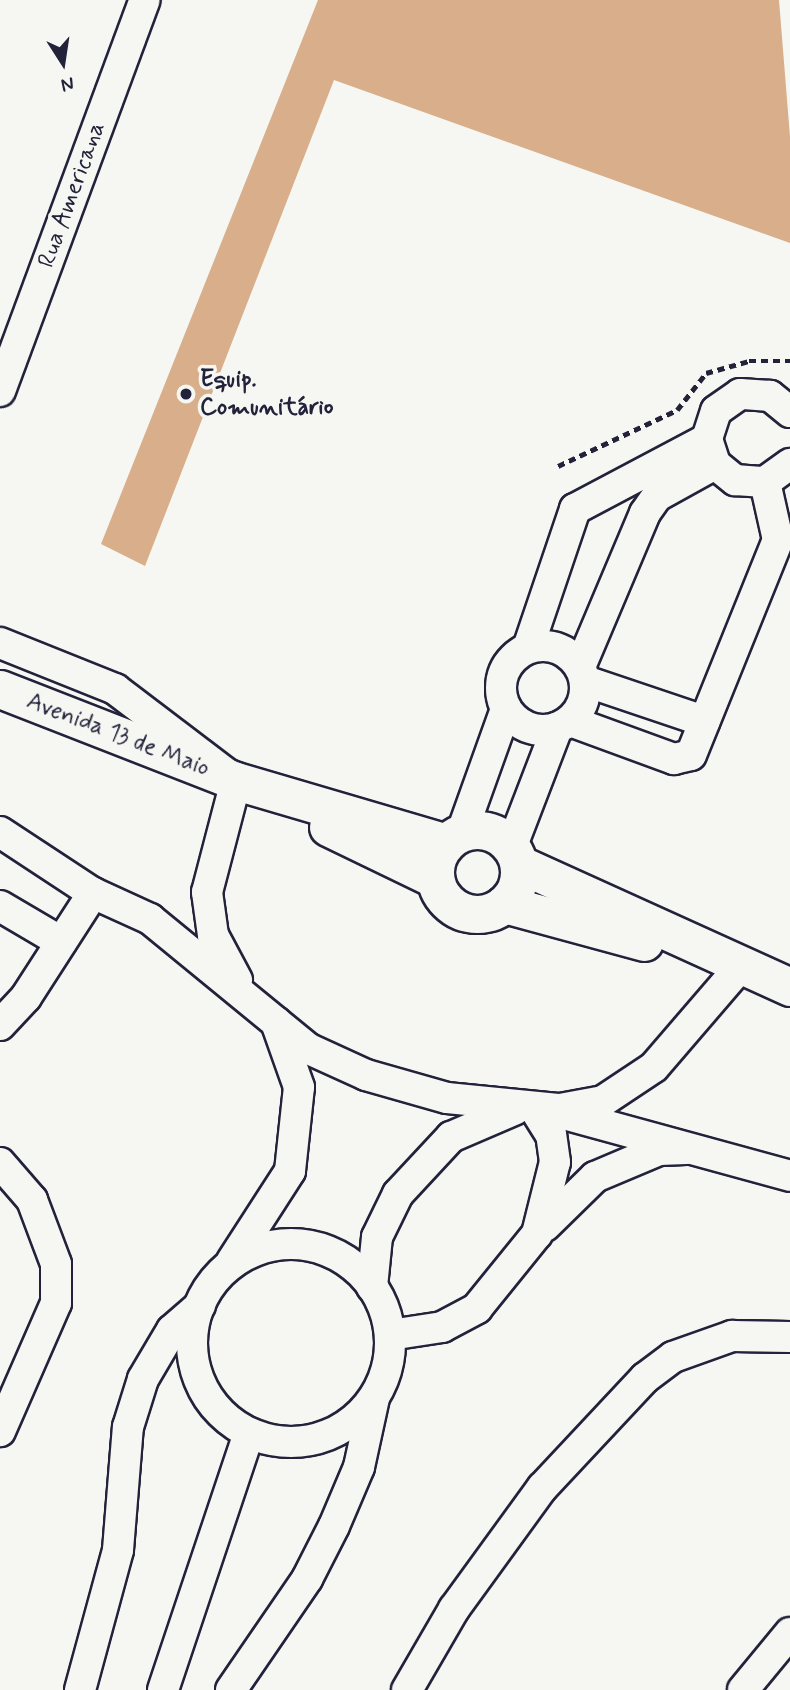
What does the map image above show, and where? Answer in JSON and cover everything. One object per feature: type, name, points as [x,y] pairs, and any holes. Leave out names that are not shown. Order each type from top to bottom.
[{"type":"main road","name":"Avenida 13 de Maio","points":[[0,689],[236,781]]},
{"type":"main road","points":[[236,781],[454,838],[491,832],[515,856],[740,967],[790,986]]},
{"type":"main road","points":[[236,781],[435,879],[440,893],[462,911],[491,912],[504,904],[516,886],[515,856]]},
{"type":"main road","points":[[435,879],[454,838]]},
{"type":"main road","points":[[504,904],[740,967]]},
{"type":"street","name":"Rua Americana","points":[[0,391],[7,352],[145,0]]},
{"type":"street","points":[[515,856],[563,724],[582,702],[582,674],[645,513],[657,496],[711,451],[727,401],[755,392],[788,405]]},
{"type":"street","points":[[711,451],[735,480],[765,482],[790,464]]},
{"type":"street","points":[[528,648],[575,509],[711,451]]},
{"type":"street","points":[[506,709],[528,727],[563,724],[684,761],[704,721],[778,540],[765,482]]},
{"type":"street","points":[[0,643],[115,689],[236,781],[207,892],[213,935],[243,992]]},
{"type":"street","points":[[454,838],[506,709],[501,681],[516,656],[528,648],[558,648],[582,674],[704,721]]},
{"type":"street","points":[[0,832],[93,893],[150,919],[271,1012],[309,1049],[366,1075],[520,1108]]},
{"type":"street","points":[[0,1025],[93,893]]},
{"type":"street","points":[[0,905],[61,942]]},
{"type":"street","points":[[372,1287],[377,1237],[398,1194],[451,1137],[486,1117],[520,1108],[603,1101],[654,1067],[740,967]]},
{"type":"street","points":[[80,1690],[118,1550],[132,1415],[143,1379],[172,1330],[200,1306],[230,1264],[290,1171],[299,1087],[271,1012]]},
{"type":"street","points":[[537,1234],[555,1163],[551,1135],[535,1109],[697,1148],[790,1176]]},
{"type":"street","points":[[390,1335],[442,1326],[477,1308],[537,1234],[596,1177],[659,1150],[697,1148]]},
{"type":"street","points":[[0,1163],[32,1200],[56,1264],[56,1303],[0,1431]]},
{"type":"street","points":[[230,1264],[270,1245],[309,1245],[345,1259],[372,1287],[390,1335],[388,1362],[374,1398],[359,1467],[334,1526],[307,1579],[231,1690]]},
{"type":"street","points":[[200,1306],[193,1344],[201,1382],[223,1415],[249,1433],[287,1443],[319,1440],[348,1426],[374,1398]]},
{"type":"street","points":[[407,1690],[454,1609],[542,1488],[645,1378],[673,1357],[732,1336],[790,1337]]},
{"type":"street","points":[[163,1690],[249,1433]]},
{"type":"street","points":[[743,1690],[790,1633]]},
{"type":"path","points":[[558,466],[677,410],[706,373],[749,360],[790,361]]},
{"type":"building","name":"Equip. Comunitário","points":[[318,0],[779,0],[790,137],[790,243],[334,80],[145,566],[101,544]]},
{"type":"place","name":"Equip. Comunitário","points":[[186,394]]}]
